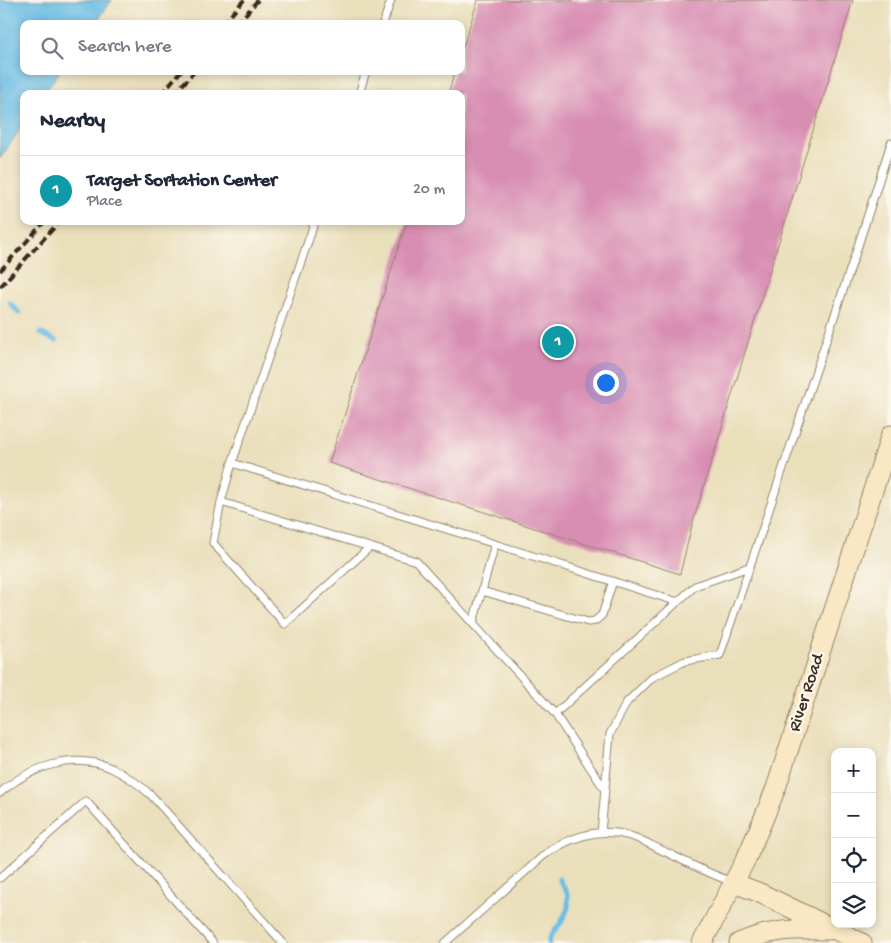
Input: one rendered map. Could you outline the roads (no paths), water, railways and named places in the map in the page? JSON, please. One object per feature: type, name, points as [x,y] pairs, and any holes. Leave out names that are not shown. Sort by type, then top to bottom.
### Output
[{"type":"main road","name":"River Road","points":[[702,943],[734,883],[760,828],[776,788],[891,435]]},
{"type":"main road","points":[[734,883],[760,893],[860,943]]},
{"type":"main road","points":[[739,943],[782,930],[833,930]]},
{"type":"lane","points":[[384,20],[391,0]]},
{"type":"lane","points":[[360,90],[365,75]]},
{"type":"lane","points":[[601,833],[610,734],[627,702],[653,677],[685,661],[720,656],[891,143]]},
{"type":"lane","points":[[314,225],[232,463],[212,543],[285,624],[370,547]]},
{"type":"lane","points":[[232,463],[678,602]]},
{"type":"lane","points":[[221,502],[416,561],[555,714],[605,790]]},
{"type":"lane","points":[[472,623],[495,544]]},
{"type":"lane","points":[[555,714],[695,586],[749,567]]},
{"type":"lane","points":[[482,590],[588,622],[595,621],[602,615],[613,581]]},
{"type":"lane","points":[[0,793],[22,776],[40,768],[60,764],[77,762],[92,764],[109,768],[124,775],[139,784],[152,796],[283,943]]},
{"type":"lane","points":[[0,878],[86,801],[213,943]]},
{"type":"lane","points":[[445,943],[543,856],[556,846],[586,834],[616,833],[629,836],[734,883]]},
{"type":"water","points":[[0,0],[112,0],[98,20],[20,20],[20,75],[57,75],[46,90],[20,90],[20,129],[0,159]]},
{"type":"waterway","points":[[10,303],[19,313]]},
{"type":"waterway","points":[[40,333],[56,341]]},
{"type":"waterway","points":[[549,943],[551,935],[561,923],[568,908],[568,894],[559,879]]},
{"type":"railway","points":[[226,20],[244,0]]},
{"type":"railway","points":[[240,20],[258,0]]},
{"type":"railway","points":[[164,90],[178,75]]},
{"type":"railway","points":[[178,90],[191,75]]},
{"type":"railway","points":[[0,271],[41,225]]},
{"type":"railway","points":[[0,287],[56,225]]},
{"type":"place","name":"Target Sortation Center","points":[[558,342]]}]
